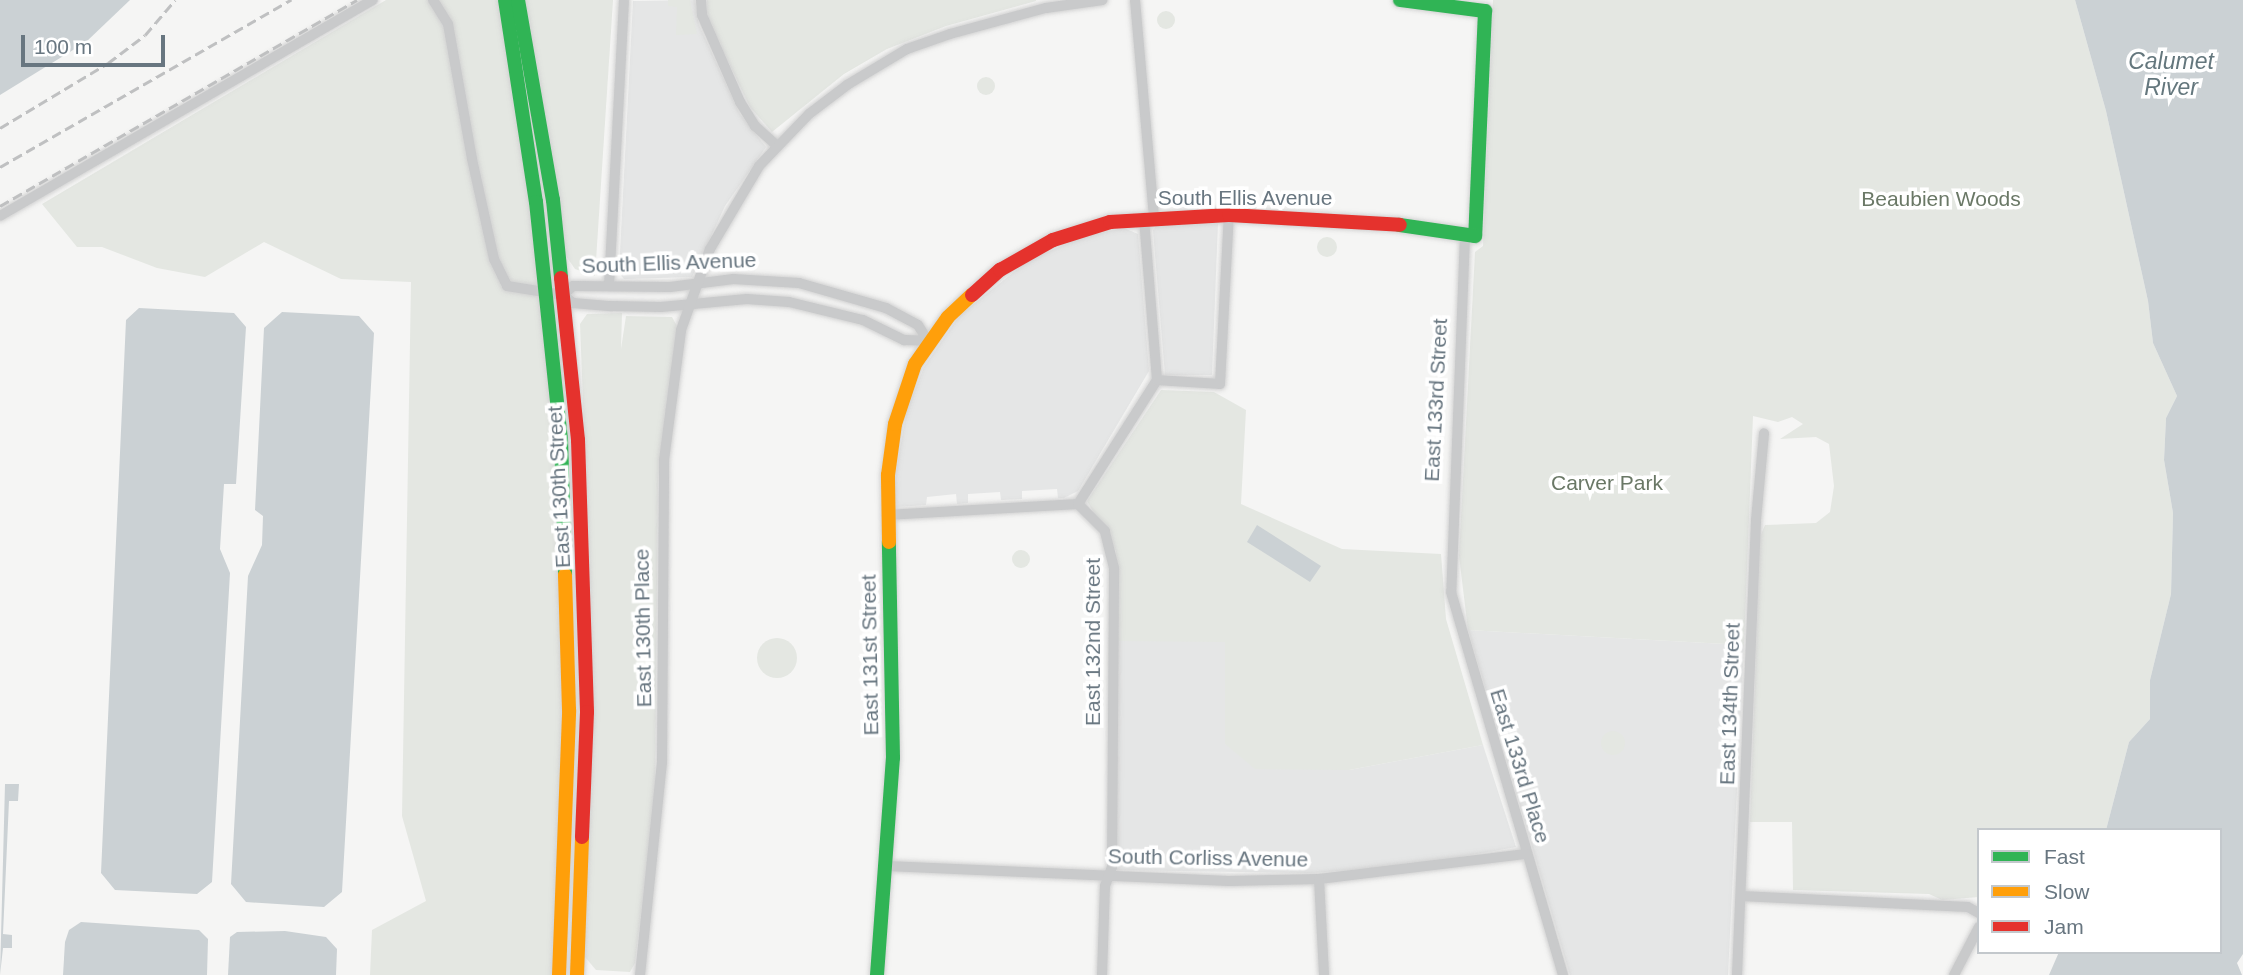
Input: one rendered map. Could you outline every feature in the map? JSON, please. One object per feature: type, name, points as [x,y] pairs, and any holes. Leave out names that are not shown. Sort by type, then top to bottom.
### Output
[{"type":"main road","name":"East 130th Street","points":[[505,0],[547,291],[568,568],[569,710],[559,975]]},
{"type":"main road","name":"East 130th Street","points":[[518,0],[553,200],[574,386],[585,570],[587,712],[577,975]]},
{"type":"main road","name":"East 133rd Street","points":[[1400,0],[1485,11],[1470,235]]},
{"type":"main road","name":"South Ellis Avenue","points":[[928,341],[976,290],[1024,254],[1081,229],[1149,218],[1229,215],[1386,223],[1470,235]]},
{"type":"main road","name":"East 131st Street","points":[[877,975],[887,866],[894,702],[887,516],[895,424],[915,364],[928,341]]},
{"type":"street","points":[[0,216],[373,0]]},
{"type":"street","points":[[433,0],[448,24],[472,159],[499,276],[518,290],[547,291],[563,295]]},
{"type":"street","points":[[609,286],[624,0]]},
{"type":"street","points":[[701,0],[702,15],[740,102],[755,126],[777,146]]},
{"type":"street","name":"East 130th Place","points":[[640,975],[662,762],[662,488],[671,394],[688,305],[725,217],[777,146],[829,98],[907,49],[1045,4],[1102,0]]},
{"type":"street","points":[[887,516],[1078,504],[1157,380],[1135,0]]},
{"type":"street","points":[[1157,380],[1220,384],[1229,215]]},
{"type":"street","name":"East 133rd Street","points":[[1449,567],[1470,235]]},
{"type":"street","name":"South Ellis Avenue","points":[[775,281],[835,292],[903,316],[918,325],[928,341],[904,340],[863,320],[800,303],[747,299],[688,305],[573,303],[563,295],[573,286],[775,281]]},
{"type":"street","name":"East 134th Street","points":[[1737,975],[1756,520],[1765,433]]},
{"type":"street","name":"East 132nd Street","points":[[1078,504],[1105,531],[1114,568],[1109,876],[1105,886],[1102,975]]},
{"type":"street","name":"East 133rd Place","points":[[1449,567],[1456,622],[1563,975]]},
{"type":"street","name":"South Corliss Avenue","points":[[887,866],[1109,876],[1320,879],[1527,854]]},
{"type":"street","points":[[1320,879],[1324,975]]},
{"type":"street","points":[[1741,896],[1968,907],[1977,912]]},
{"type":"street","points":[[1954,975],[1977,931]]},
{"type":"shaded area","points":[[695,0],[699,25],[740,114],[766,147],[725,206],[692,277],[624,279],[619,273],[633,1]]},
{"type":"shaded area","points":[[1218,223],[1212,375],[1165,375],[1153,230],[1156,226]]},
{"type":"shaded area","points":[[1124,228],[1138,234],[1149,371],[1078,491],[1058,498],[1057,489],[1022,491],[1022,499],[1001,500],[1000,492],[968,494],[968,503],[957,504],[956,494],[927,497],[926,505],[896,507],[894,482],[907,410],[924,367],[960,315],[1029,260],[1085,236]]},
{"type":"shaded area","points":[[1468,630],[1744,645],[1728,975],[1570,975]]},
{"type":"shaded area","points":[[1117,641],[1225,641],[1225,744],[1349,770],[1483,745],[1516,847],[1409,866],[1310,873],[1117,870]]},
{"type":"green space","points":[[386,0],[498,0],[537,245],[560,538],[562,737],[552,975],[370,975],[372,930],[426,901],[402,816],[411,282],[341,279],[264,242],[205,277],[157,268],[102,247],[77,247],[42,204]]},
{"type":"green space","points":[[525,0],[613,0],[595,276],[575,269],[566,256]]},
{"type":"green space","points":[[668,0],[690,0],[697,34],[676,35],[677,7],[668,6]]},
{"type":"green space","points":[[707,0],[1036,1],[946,26],[887,49],[844,74],[772,132],[750,107],[707,18]]},
{"type":"green space","points":[[1493,0],[2075,0],[2106,111],[2148,301],[2153,343],[2177,396],[2166,418],[2164,460],[2173,513],[2171,594],[2150,680],[2150,719],[2129,742],[2107,828],[1977,828],[1977,897],[1942,900],[1929,894],[1793,890],[1792,822],[1750,822],[1760,537],[1765,525],[1816,523],[1830,512],[1834,486],[1829,444],[1816,437],[1780,439],[1803,424],[1792,417],[1778,422],[1753,416],[1744,645],[1468,630],[1459,556],[1475,252],[1483,246]]},
{"type":"green space","points":[[1166,11],[1172,14],[1175,20],[1172,26],[1166,29],[1160,26],[1157,20],[1160,14]]},
{"type":"green space","points":[[986,77],[992,80],[995,86],[992,92],[986,95],[980,92],[977,86],[980,80]]},
{"type":"green space","points":[[1327,237],[1334,240],[1337,247],[1334,254],[1327,257],[1320,254],[1317,247],[1320,240]]},
{"type":"green space","points":[[622,313],[621,349],[626,316],[672,317],[677,326],[658,478],[655,795],[635,963],[630,972],[596,970],[585,957],[584,948],[592,635],[580,324],[587,314]]},
{"type":"green space","points":[[1161,390],[1214,392],[1246,410],[1241,504],[1342,549],[1441,554],[1446,619],[1483,745],[1349,770],[1255,769],[1225,744],[1225,642],[1117,641],[1116,551],[1087,501]]},
{"type":"green space","points":[[1017,550],[1025,550],[1030,559],[1028,566],[1017,568],[1012,563],[1012,555]]},
{"type":"green space","points":[[777,638],[785,639],[791,644],[796,650],[796,666],[791,672],[785,677],[777,678],[769,677],[763,672],[758,666],[757,658],[758,650],[763,644],[769,639]]},
{"type":"green space","points":[[1613,731],[1622,734],[1625,743],[1622,752],[1613,755],[1604,752],[1601,743],[1604,734]]},
{"type":"water","points":[[0,0],[130,0],[86,42],[0,95]]},
{"type":"water","name":"Calumet River","points":[[2075,0],[2243,0],[2243,954],[2237,963],[2242,975],[2049,975],[2058,954],[2222,954],[2222,828],[2107,828],[2129,742],[2150,719],[2150,680],[2171,594],[2173,513],[2164,460],[2166,418],[2177,396],[2153,343],[2148,301],[2106,111]]},
{"type":"water","points":[[139,308],[234,313],[246,327],[236,484],[224,484],[220,549],[230,573],[212,882],[197,894],[115,890],[101,873],[126,320]]},
{"type":"water","points":[[282,312],[359,316],[374,333],[342,892],[324,907],[246,902],[231,884],[248,576],[262,545],[263,516],[255,510],[264,328]]},
{"type":"water","points":[[1257,525],[1321,566],[1310,582],[1247,542]]},
{"type":"water","points":[[5,784],[19,784],[18,801],[9,801],[3,934],[12,935],[12,948],[3,948],[0,975]]},
{"type":"water","points":[[81,922],[199,930],[208,939],[207,975],[63,975],[65,942],[69,930]]},
{"type":"water","points":[[285,931],[326,937],[337,949],[336,975],[228,975],[230,937],[237,932]]},
{"type":"railway","points":[[0,128],[108,63],[145,35],[175,0]]},
{"type":"railway","points":[[0,167],[291,0]]},
{"type":"railway","points":[[0,206],[357,0]]},
{"type":"traffic: fast","points":[[505,0],[536,202],[561,438],[565,575]]},
{"type":"traffic: fast","points":[[518,0],[553,200],[561,278]]},
{"type":"traffic: fast","points":[[1400,0],[1485,11],[1475,236],[1400,225]]},
{"type":"traffic: fast","points":[[877,975],[893,758],[889,542]]},
{"type":"traffic: slow","points":[[889,542],[888,475],[895,424],[915,364],[948,317],[972,295]]},
{"type":"traffic: slow","points":[[559,975],[569,710],[565,575]]},
{"type":"traffic: slow","points":[[577,975],[582,837]]},
{"type":"traffic: jam","points":[[972,295],[1000,270],[1053,240],[1110,222],[1229,215],[1400,225]]},
{"type":"traffic: jam","points":[[561,278],[578,440],[587,712],[582,837]]},
{"type":"park label","name":"Beaubien Woods","points":[[1941,199]]},
{"type":"park label","name":"Carver Park","points":[[1607,483]]}]
